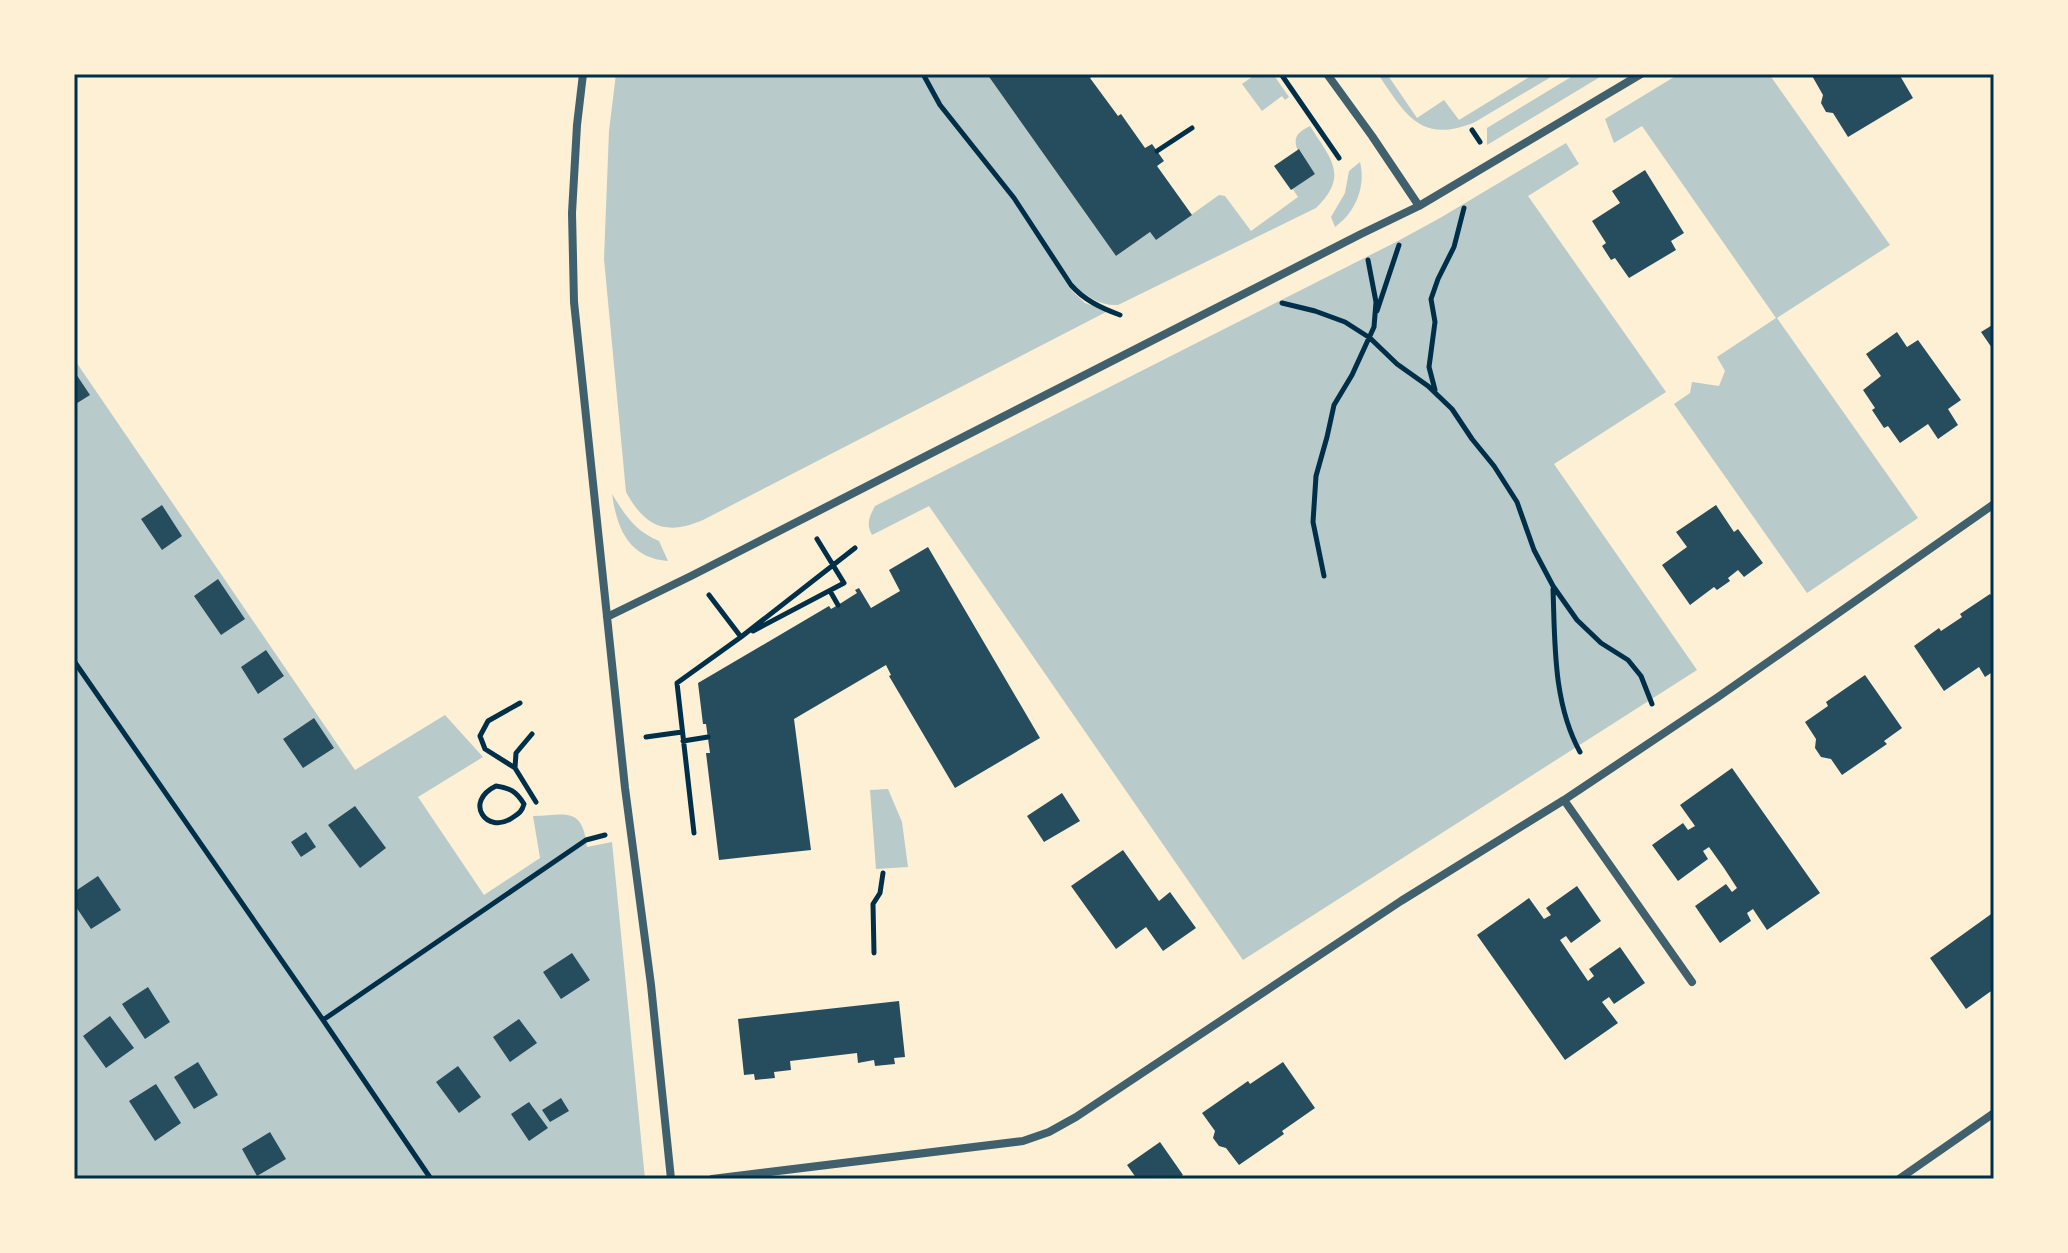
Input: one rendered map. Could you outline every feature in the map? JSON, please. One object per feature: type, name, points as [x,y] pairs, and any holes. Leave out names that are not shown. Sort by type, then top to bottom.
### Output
[{"type":"street","points":[[583,74],[575,152],[574,302],[671,1179]]},
{"type":"street","points":[[1327,74],[1372,136],[1415,208]]},
{"type":"street","points":[[607,617],[1415,208],[1641,74]]},
{"type":"street","points":[[712,1179],[1023,1141],[1049,1132],[1401,901],[1564,800],[1718,697],[1994,504]]},
{"type":"street","points":[[1564,800],[1692,982]]},
{"type":"street","points":[[1899,1179],[1994,1113]]},
{"type":"path","points":[[923,74],[940,105],[1014,198],[1078,294],[1120,315]]},
{"type":"path","points":[[1281,74],[1339,158]]},
{"type":"path","points":[[1157,151],[1192,128]]},
{"type":"path","points":[[1437,395],[1429,367],[1435,322],[1431,299],[1461,225],[1469,176]]},
{"type":"path","points":[[1373,325],[1415,208]]},
{"type":"path","points":[[1324,576],[1313,522],[1316,476],[1334,405],[1374,327],[1374,284],[1361,234]]},
{"type":"path","points":[[1245,294],[1315,311],[1345,322],[1370,338],[1452,409],[1517,502],[1534,550],[1553,586],[1577,620],[1601,643],[1628,660],[1641,676],[1652,704]]},
{"type":"path","points":[[741,637],[844,583],[805,517]]},
{"type":"path","points":[[694,833],[677,683],[855,548]]},
{"type":"path","points":[[1553,586],[1557,675],[1573,739],[1580,752]]},
{"type":"path","points":[[830,591],[838,605]]},
{"type":"path","points":[[700,598],[710,595],[741,637]]},
{"type":"path","points":[[74,661],[431,1179]]},
{"type":"path","points":[[520,703],[488,721],[480,736],[485,749],[515,768],[536,802]]},
{"type":"path","points":[[646,737],[682,732]]},
{"type":"path","points":[[515,768],[516,753],[532,734]]},
{"type":"path","points":[[683,741],[708,737]]},
{"type":"path","points":[[496,786],[508,787],[517,793],[524,804],[522,811],[504,823],[484,817],[479,809],[480,800],[487,790],[496,786]]},
{"type":"path","points":[[323,1020],[586,840],[630,828]]},
{"type":"path","points":[[874,953],[873,904],[880,893],[883,873]]},
{"type":"shaded area","points":[[616,74],[921,74],[930,91],[1013,198],[1073,292],[1085,303],[1108,311],[703,520],[678,527],[658,525],[641,513],[626,492],[604,259],[609,131]]},
{"type":"shaded area","points":[[924,74],[987,74],[1116,256],[1150,232],[1156,240],[1219,195],[1225,196],[1251,231],[1298,197],[1292,188],[1315,174],[1298,151],[1296,142],[1299,133],[1310,126],[1330,157],[1334,176],[1332,186],[1316,208],[1118,305],[1106,304],[1074,286],[975,145],[941,105]]},
{"type":"shaded area","points":[[1256,74],[1273,74],[1289,97],[1285,100],[1282,96],[1262,111],[1242,84]]},
{"type":"shaded area","points":[[1378,74],[1387,74],[1417,118],[1444,100],[1459,120],[1534,74],[1556,74],[1475,122],[1441,130],[1416,122],[1397,102]]},
{"type":"shaded area","points":[[1576,74],[1605,74],[1487,145],[1487,128]]},
{"type":"shaded area","points":[[1679,74],[1769,74],[1890,245],[1777,318],[1918,518],[1807,593],[1674,404],[1690,393],[1692,382],[1719,386],[1725,371],[1717,357],[1776,318],[1642,126],[1614,143],[1605,119]]},
{"type":"shaded area","points":[[1566,143],[1579,164],[1528,196],[1666,392],[1554,464],[1697,670],[1243,960],[929,506],[872,535],[869,524],[871,514],[875,506],[1396,242]]},
{"type":"shaded area","points":[[1360,162],[1362,180],[1358,198],[1349,214],[1335,227],[1331,217],[1345,193],[1349,171]]},
{"type":"shaded area","points":[[74,359],[355,770],[445,715],[483,757],[418,797],[484,895],[540,858],[533,816],[564,815],[577,819],[585,834],[587,847],[612,842],[645,1179],[74,1179]]},
{"type":"shaded area","points":[[612,494],[637,527],[659,541],[668,561],[644,554],[627,540],[617,519]]},
{"type":"shaded area","points":[[888,789],[902,822],[908,867],[876,869],[870,790]]},
{"type":"building","points":[[987,74],[1095,74],[1090,78],[1118,116],[1121,114],[1145,148],[1152,144],[1164,161],[1157,166],[1192,215],[1156,240],[1150,232],[1116,256]]},
{"type":"building","points":[[1811,74],[1899,74],[1913,98],[1848,137],[1833,113],[1826,112],[1821,103],[1823,95]]},
{"type":"building","points":[[1299,149],[1315,174],[1291,190],[1274,166]]},
{"type":"building","points":[[1645,170],[1684,233],[1671,241],[1676,250],[1629,278],[1615,258],[1611,260],[1602,246],[1606,243],[1592,221],[1620,203],[1612,191]]},
{"type":"building","points":[[1994,324],[1994,351],[1981,332]]},
{"type":"building","points":[[1897,332],[1907,347],[1918,340],[1961,400],[1948,409],[1958,425],[1938,439],[1928,424],[1900,443],[1888,426],[1884,428],[1863,390],[1881,376],[1866,354]]},
{"type":"building","points":[[74,371],[90,395],[74,405]]},
{"type":"building","points":[[162,505],[182,536],[162,550],[141,519]]},
{"type":"building","points":[[1716,505],[1734,532],[1738,529],[1763,563],[1744,577],[1738,570],[1728,578],[1730,581],[1717,590],[1714,587],[1690,605],[1662,565],[1687,547],[1676,532]]},
{"type":"building","points":[[928,547],[1040,738],[955,788],[889,676],[886,665],[794,719],[811,850],[719,860],[706,753],[710,753],[698,683],[829,606],[831,609],[838,605],[857,593],[855,590],[859,588],[871,608],[900,591],[889,570]]},
{"type":"building","points":[[218,579],[245,619],[221,635],[194,596]]},
{"type":"building","points":[[1990,594],[1994,599],[1994,671],[1985,677],[1979,667],[1944,691],[1914,646],[1939,628],[1941,631],[1962,617],[1960,614]]},
{"type":"building","points":[[266,650],[284,676],[258,694],[241,667]]},
{"type":"building","points":[[1865,675],[1902,728],[1884,741],[1887,744],[1842,775],[1831,759],[1821,757],[1815,748],[1816,739],[1805,722],[1828,706],[1826,702]]},
{"type":"building","points":[[314,718],[334,748],[303,768],[283,739]]},
{"type":"building","points":[[1732,768],[1820,893],[1767,930],[1753,909],[1747,913],[1751,921],[1720,943],[1695,906],[1726,884],[1732,892],[1737,888],[1724,868],[1709,847],[1703,851],[1708,859],[1678,881],[1652,845],[1683,823],[1688,830],[1695,826],[1680,805]]},
{"type":"building","points":[[1062,793],[1080,821],[1044,842],[1027,816]]},
{"type":"building","points":[[355,806],[386,848],[360,868],[328,825]]},
{"type":"building","points":[[306,832],[316,847],[301,857],[291,842]]},
{"type":"building","points":[[1123,850],[1159,901],[1170,892],[1196,928],[1163,951],[1146,927],[1116,949],[1071,886]]},
{"type":"building","points":[[98,876],[121,910],[91,929],[74,904],[74,892]]},
{"type":"building","points":[[1577,886],[1601,921],[1571,943],[1566,936],[1560,940],[1588,981],[1594,976],[1589,969],[1620,947],[1645,983],[1614,1004],[1609,997],[1602,1002],[1618,1023],[1565,1060],[1477,935],[1529,898],[1544,919],[1551,915],[1546,908]]},
{"type":"building","points":[[1994,912],[1994,989],[1966,1009],[1930,958]]},
{"type":"building","points":[[572,953],[590,980],[561,999],[543,972]]},
{"type":"building","points":[[148,987],[170,1022],[145,1039],[122,1004]]},
{"type":"building","points":[[899,1001],[905,1057],[894,1058],[895,1064],[875,1066],[874,1060],[858,1063],[857,1053],[790,1061],[791,1070],[774,1072],[775,1078],[755,1080],[754,1074],[744,1075],[738,1019]]},
{"type":"building","points":[[110,1016],[134,1048],[106,1068],[83,1036]]},
{"type":"building","points":[[519,1019],[537,1043],[510,1062],[493,1037]]},
{"type":"building","points":[[198,1062],[218,1095],[194,1109],[174,1077]]},
{"type":"building","points":[[1283,1062],[1315,1108],[1239,1165],[1226,1148],[1219,1146],[1213,1138],[1215,1131],[1202,1113],[1248,1081],[1250,1084]]},
{"type":"building","points":[[458,1066],[481,1097],[459,1113],[436,1082]]},
{"type":"building","points":[[156,1084],[181,1123],[155,1141],[129,1101]]},
{"type":"building","points":[[561,1098],[569,1111],[550,1122],[542,1110]]},
{"type":"building","points":[[529,1102],[548,1128],[529,1141],[511,1114]]},
{"type":"building","points":[[270,1132],[286,1159],[257,1176],[242,1149]]},
{"type":"building","points":[[1160,1142],[1183,1175],[1177,1179],[1137,1179],[1127,1165]]}]
